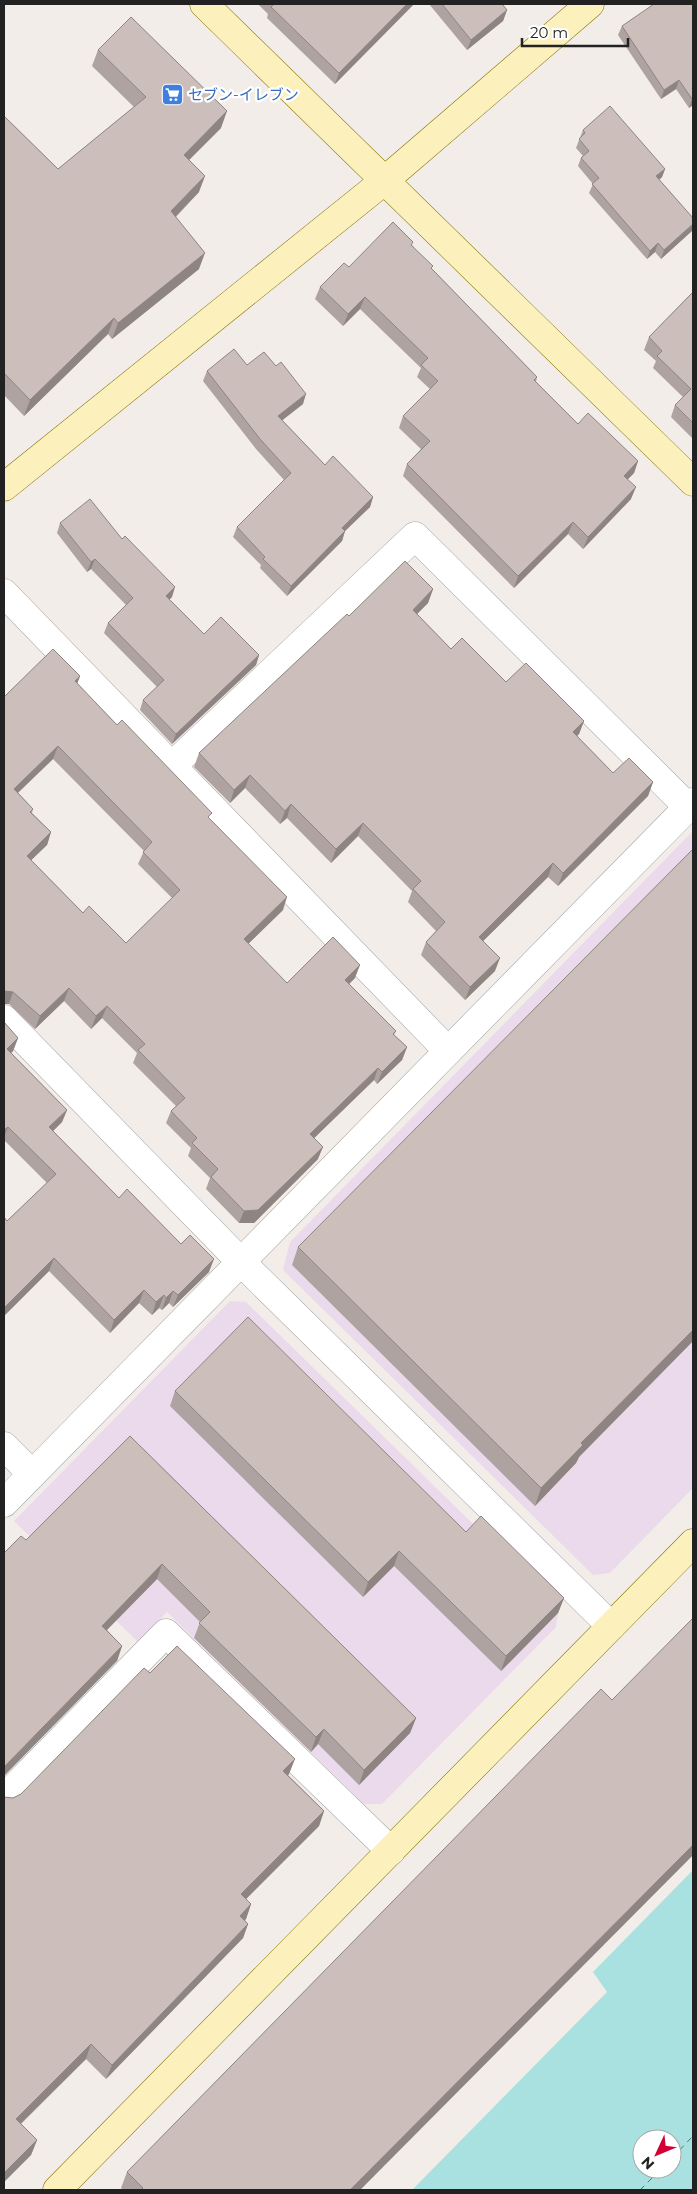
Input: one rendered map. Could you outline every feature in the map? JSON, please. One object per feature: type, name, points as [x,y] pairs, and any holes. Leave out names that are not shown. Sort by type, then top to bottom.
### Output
[{"type":"street","points":[[204,4],[693,482]]},
{"type":"street","points":[[4,487],[384,181],[590,4]]},
{"type":"street","points":[[4,1503],[691,804],[415,536],[172,766]]},
{"type":"street","points":[[4,593],[448,1051]]},
{"type":"street","points":[[4,1018],[240,1262],[611,1626]]},
{"type":"street","points":[[4,1446],[32,1474]]},
{"type":"street","points":[[56,2190],[693,1543]]},
{"type":"street","points":[[4,1798],[166,1633],[391,1851]]},
{"type":"shaded area","points":[[693,831],[693,1488],[610,1573],[593,1575],[283,1270],[290,1242]]},
{"type":"shaded area","points":[[230,1301],[246,1302],[559,1608],[556,1627],[382,1804],[364,1804],[167,1612],[138,1642],[14,1521]]},
{"type":"water","points":[[693,1870],[693,2190],[412,2190],[607,1992],[593,1972]]},
{"type":"building","points":[[273,4],[407,4],[339,73],[271,7]]},
{"type":"building","points":[[442,4],[502,4],[507,10],[471,40]]},
{"type":"building","points":[[654,4],[693,4],[692,99],[679,80],[664,90],[622,26]]},
{"type":"building","points":[[131,17],[227,111],[184,155],[205,176],[171,211],[205,253],[118,323],[114,318],[30,400],[4,373],[4,116],[58,169],[146,97],[98,50]]},
{"type":"building","points":[[610,106],[665,169],[656,176],[693,218],[693,224],[664,250],[658,243],[650,251],[592,184],[599,178],[581,158],[589,151],[579,139],[585,133],[583,130]]},
{"type":"building","points":[[393,222],[413,242],[411,245],[433,266],[431,268],[537,377],[534,380],[578,424],[588,413],[638,461],[624,476],[636,487],[588,537],[573,522],[518,576],[407,464],[430,441],[403,416],[438,381],[421,365],[428,358],[365,297],[348,314],[320,287],[344,263],[349,267]]},
{"type":"building","points":[[693,292],[693,423],[675,405],[691,389],[657,356],[662,351],[649,337]]},
{"type":"building","points":[[234,349],[247,365],[264,352],[276,366],[281,362],[306,394],[278,416],[325,465],[333,456],[373,497],[342,528],[345,531],[291,586],[263,559],[265,557],[237,527],[291,473],[260,439],[207,371]]},
{"type":"building","points":[[90,499],[122,539],[125,536],[175,587],[166,596],[204,634],[221,617],[259,655],[176,734],[143,700],[164,680],[108,623],[133,598],[95,559],[91,562],[60,523]]},
{"type":"building","points":[[405,561],[433,589],[413,610],[451,649],[462,638],[506,682],[526,663],[584,721],[573,732],[613,773],[629,758],[653,782],[563,873],[553,863],[479,937],[500,958],[470,987],[426,942],[445,922],[413,889],[421,881],[363,823],[336,849],[291,804],[285,811],[250,775],[234,790],[199,753],[347,614],[349,616]]},
{"type":"building","points":[[53,649],[80,676],[75,681],[117,725],[122,720],[212,813],[208,817],[287,897],[244,939],[287,983],[333,937],[360,965],[345,980],[396,1031],[393,1034],[407,1047],[382,1072],[378,1068],[310,1134],[323,1147],[258,1210],[244,1211],[211,1177],[218,1169],[192,1143],[197,1138],[171,1111],[185,1098],[138,1050],[145,1044],[107,1006],[96,1016],[69,988],[40,1016],[13,992],[4,992],[4,697]],"holes":[[[58,746],[152,842],[143,852],[180,890],[126,943],[89,906],[83,913],[27,856],[51,832],[30,812],[33,809],[14,789]]]},
{"type":"building","points":[[693,849],[693,1330],[581,1443],[583,1445],[541,1488],[298,1247]]},
{"type":"building","points":[[4,1022],[18,1038],[7,1049],[67,1110],[49,1127],[119,1198],[127,1189],[181,1244],[190,1235],[214,1259],[178,1295],[173,1291],[166,1298],[164,1295],[156,1302],[144,1290],[114,1320],[54,1258],[4,1308],[4,1217],[7,1221],[56,1174],[8,1127],[4,1130]]},
{"type":"building","points":[[248,1317],[466,1532],[481,1516],[564,1598],[506,1656],[399,1551],[368,1582],[175,1391]]},
{"type":"building","points":[[130,1436],[416,1718],[364,1770],[324,1729],[316,1737],[199,1623],[210,1612],[162,1564],[102,1626],[122,1646],[4,1767],[4,1553],[21,1536],[26,1540]]},
{"type":"building","points":[[693,1618],[693,1845],[350,2190],[141,2190],[143,2188],[127,2172],[601,1689],[612,1700]]},
{"type":"building","points":[[177,1646],[295,1759],[283,1771],[324,1811],[241,1894],[251,1904],[240,1916],[248,1924],[112,2065],[91,2044],[16,2119],[37,2140],[4,2173],[4,1797],[13,1798],[21,1794],[144,1668],[150,1673]]},
{"type":"ferry route","points":[[682,2148],[693,2136]]},
{"type":"ferry route","points":[[640,2190],[651,2179]]},
{"type":"place","name":"セブン-イレブン","points":[[172,95]]}]
